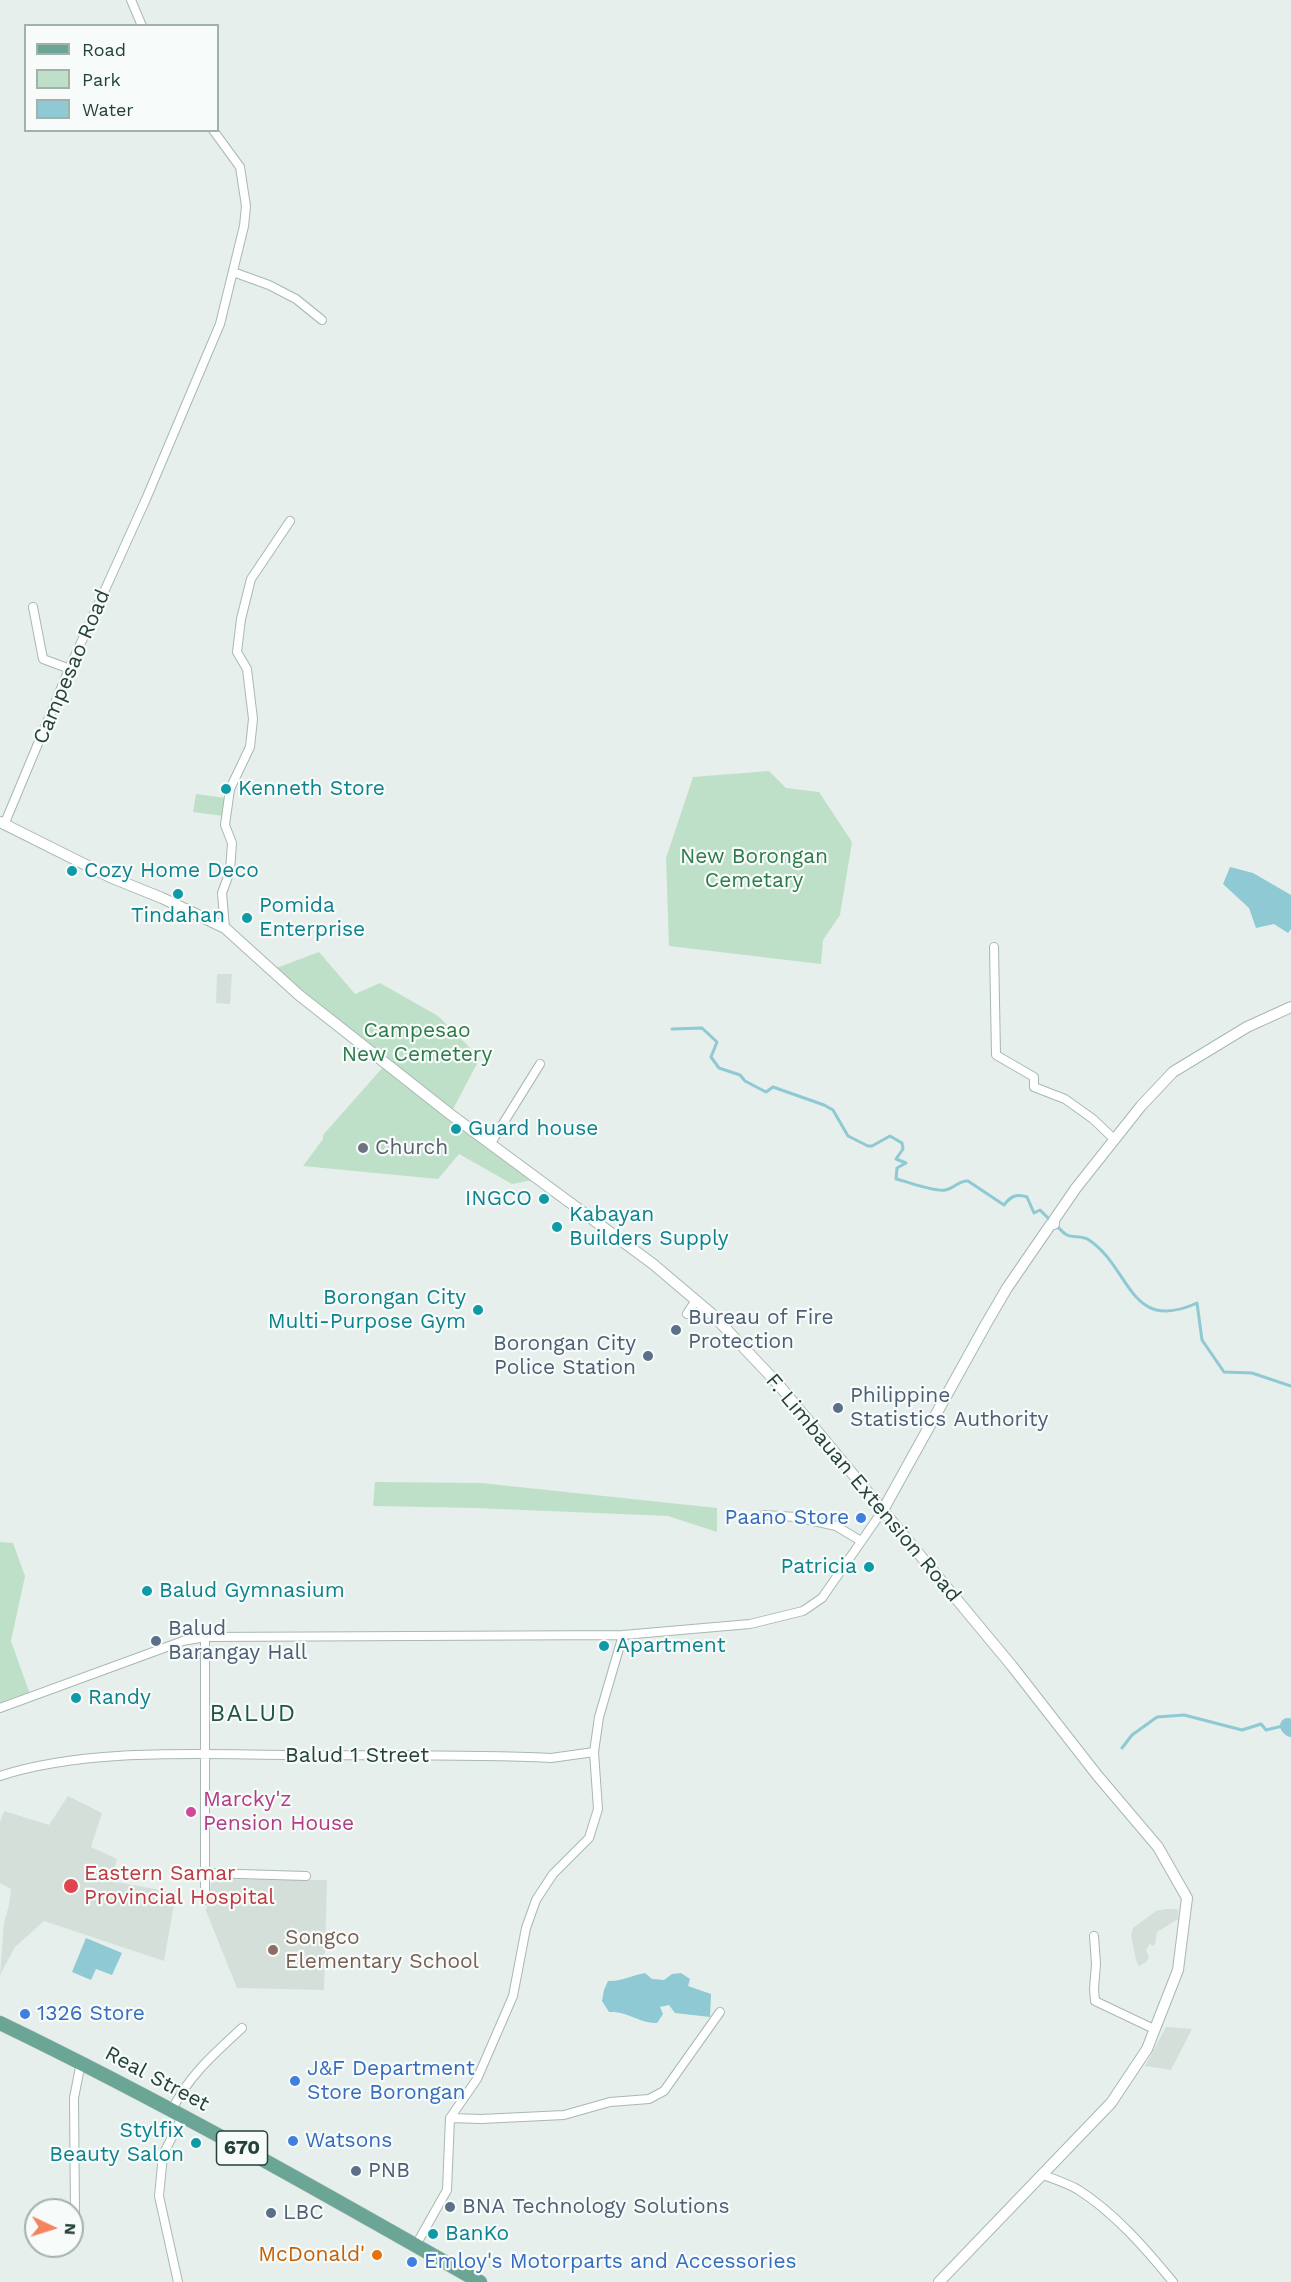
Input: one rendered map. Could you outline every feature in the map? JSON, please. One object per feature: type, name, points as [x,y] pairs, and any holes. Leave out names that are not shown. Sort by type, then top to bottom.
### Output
[{"type":"main road","name":"Real Street","points":[[0,2024],[81,2062],[177,2113],[480,2282]]},
{"type":"street","points":[[131,0],[141,24]]},
{"type":"street","name":"Campesao Road","points":[[0,836],[2,824],[146,499],[220,324],[244,226],[246,206],[240,167],[214,132]]},
{"type":"street","points":[[233,272],[269,285],[296,299],[322,320]]},
{"type":"street","points":[[225,928],[222,892],[230,871],[231,843],[225,825],[230,789],[250,747],[253,719],[247,669],[237,652],[241,618],[251,579],[290,521]]},
{"type":"street","points":[[33,607],[43,659],[70,669]]},
{"type":"street","name":"F. Limbauan Extension Road","points":[[2,824],[110,877],[162,898],[225,928],[299,995],[653,1264],[696,1300],[736,1337],[778,1384],[1158,1847],[1187,1898],[1178,1970],[1147,2049],[1111,2103],[939,2282]]},
{"type":"street","points":[[994,947],[996,1055],[1034,1077],[1034,1087],[1065,1099],[1093,1119],[1114,1140]]},
{"type":"street","points":[[0,1708],[183,1641],[206,1637],[623,1635],[750,1624],[803,1611],[822,1598],[883,1510],[1007,1288],[1053,1222],[1141,1106],[1173,1072],[1248,1027],[1291,1007]]},
{"type":"street","points":[[491,1143],[540,1064]]},
{"type":"street","points":[[687,1314],[696,1300]]},
{"type":"street","points":[[764,1515],[796,1517],[836,1526],[861,1541]]},
{"type":"street","points":[[416,2245],[447,2190],[450,2118],[477,2079],[513,1996],[526,1928],[536,1900],[553,1874],[589,1838],[598,1809],[594,1752],[599,1717],[623,1635]]},
{"type":"street","points":[[205,1900],[206,1637]]},
{"type":"street","name":"Balud 1 Street","points":[[0,1776],[88,1758],[205,1755],[551,1758],[594,1752]]},
{"type":"street","points":[[206,1873],[306,1876]]},
{"type":"street","points":[[1094,1936],[1095,2001],[1154,2029]]},
{"type":"street","points":[[450,2118],[481,2119],[564,2115],[610,2102],[649,2099],[664,2091],[720,2012]]},
{"type":"street","points":[[178,2282],[159,2196],[163,2155],[189,2081],[203,2063],[242,2028]]},
{"type":"street","points":[[75,2198],[74,2098],[81,2062]]},
{"type":"street","points":[[1043,2175],[1076,2189],[1110,2215],[1132,2235],[1173,2282]]},
{"type":"shaded area","points":[[217,974],[232,974],[230,1004],[216,1003]]},
{"type":"shaded area","name":"Eastern Samar Provincial Hospital","points":[[68,1796],[102,1813],[91,1847],[117,1859],[111,1881],[176,1893],[164,1961],[44,1921],[15,1947],[0,1975],[4,1923],[11,1889],[0,1883],[0,1822],[4,1811],[49,1825]]},
{"type":"shaded area","name":"Songco Elementary School","points":[[212,1879],[327,1880],[324,1990],[237,1988],[206,1911]]},
{"type":"shaded area","points":[[1178,1909],[1178,1919],[1157,1932],[1155,1944],[1153,1946],[1150,1944],[1146,1950],[1149,1957],[1139,1966],[1131,1935],[1133,1928],[1156,1911]]},
{"type":"shaded area","points":[[1166,2027],[1192,2029],[1171,2070],[1145,2066]]},
{"type":"green space","name":"New Borongan Cemetary","points":[[769,771],[786,788],[819,792],[852,842],[840,915],[823,940],[821,964],[669,946],[666,858],[693,777]]},
{"type":"green space","points":[[196,794],[226,798],[223,816],[193,812]]},
{"type":"green space","name":"Campesao New Cemetery","points":[[319,952],[355,994],[380,983],[438,1016],[480,1058],[451,1113],[271,970]]},
{"type":"green space","points":[[384,1066],[532,1180],[512,1184],[459,1154],[438,1179],[303,1166],[323,1139],[323,1135]]},
{"type":"green space","points":[[375,1482],[481,1483],[717,1508],[717,1532],[668,1516],[373,1506]]},
{"type":"green space","points":[[0,1542],[13,1543],[25,1576],[11,1641],[31,1697],[0,1708]]},
{"type":"water","points":[[1230,867],[1253,873],[1291,895],[1291,929],[1288,933],[1274,924],[1256,928],[1249,908],[1223,884]]},
{"type":"water","points":[[86,1938],[122,1953],[112,1975],[96,1969],[91,1980],[72,1972]]},
{"type":"water","points":[[645,1973],[652,1979],[664,1980],[672,1974],[681,1973],[690,1979],[688,1986],[711,1994],[710,2017],[675,2013],[669,2005],[660,2007],[663,2014],[657,2023],[622,2013],[609,2012],[602,2001],[608,1981]]},
{"type":"waterway","points":[[672,1029],[702,1028],[717,1042],[711,1057],[719,1068],[740,1075],[745,1081],[766,1092],[773,1087],[824,1105],[833,1110],[848,1136],[868,1146],[890,1136],[902,1143],[903,1149],[896,1159],[906,1163],[897,1168],[896,1179],[940,1190],[968,1181],[1004,1205],[1014,1196],[1020,1195],[1027,1197],[1034,1213],[1040,1210],[1051,1221]]},
{"type":"waterway","points":[[1056,1225],[1067,1235],[1087,1238],[1103,1252],[1133,1294],[1144,1304],[1157,1310],[1175,1310],[1197,1303],[1202,1340],[1224,1372],[1252,1373],[1291,1386]]},
{"type":"waterway","points":[[1122,1748],[1132,1735],[1157,1717],[1184,1715],[1242,1730],[1261,1724],[1266,1730],[1291,1724]]},
{"type":"waterway","points":[[1288,1726],[1291,1729]]},
{"type":"place","name":"Kenneth Store","points":[[226,789]]},
{"type":"place","name":"Cozy Home Deco","points":[[72,871]]},
{"type":"place","name":"Tindahan","points":[[178,894]]},
{"type":"place","name":"Pomida Enterprise","points":[[247,918]]},
{"type":"place","name":"Guard house","points":[[456,1129]]},
{"type":"place","name":"Church","points":[[363,1148]]},
{"type":"place","name":"INGCO","points":[[544,1199]]},
{"type":"place","name":"Kabayan Builders Supply","points":[[557,1227]]},
{"type":"place","name":"Borongan City Multi-Purpose Gym","points":[[478,1310]]},
{"type":"place","name":"Bureau of Fire Protection","points":[[676,1330]]},
{"type":"place","name":"Borongan City Police Station","points":[[648,1356]]},
{"type":"place","name":"Philippine Statistics Authority","points":[[838,1408]]},
{"type":"place","name":"Paano Store","points":[[861,1518]]},
{"type":"place","name":"Patricia","points":[[869,1567]]},
{"type":"place","name":"Balud Gymnasium","points":[[147,1591]]},
{"type":"place","name":"Balud Barangay Hall","points":[[156,1641]]},
{"type":"place","name":"Apartment","points":[[604,1646]]},
{"type":"place","name":"Randy","points":[[76,1698]]},
{"type":"place","name":"Marcky'z Pension House","points":[[191,1812]]},
{"type":"place","name":"Eastern Samar Provincial Hospital","points":[[71,1886]]},
{"type":"place","name":"Songco Elementary School","points":[[273,1950]]},
{"type":"place","name":"1326 Store","points":[[25,2014]]},
{"type":"place","name":"J&F Department Store Borongan","points":[[295,2081]]},
{"type":"place","name":"Watsons","points":[[293,2141]]},
{"type":"place","name":"Stylfix Beauty Salon","points":[[196,2143]]},
{"type":"place","name":"PNB","points":[[356,2171]]},
{"type":"place","name":"BNA Technology Solutions","points":[[450,2207]]},
{"type":"place","name":"LBC","points":[[271,2213]]},
{"type":"place","name":"BanKo","points":[[433,2234]]},
{"type":"place","name":"McDonald'","points":[[377,2255]]},
{"type":"place","name":"Emloy's Motorparts and Accessories","points":[[412,2262]]},
{"type":"district","name":"BALUD","points":[[253,1714]]}]
